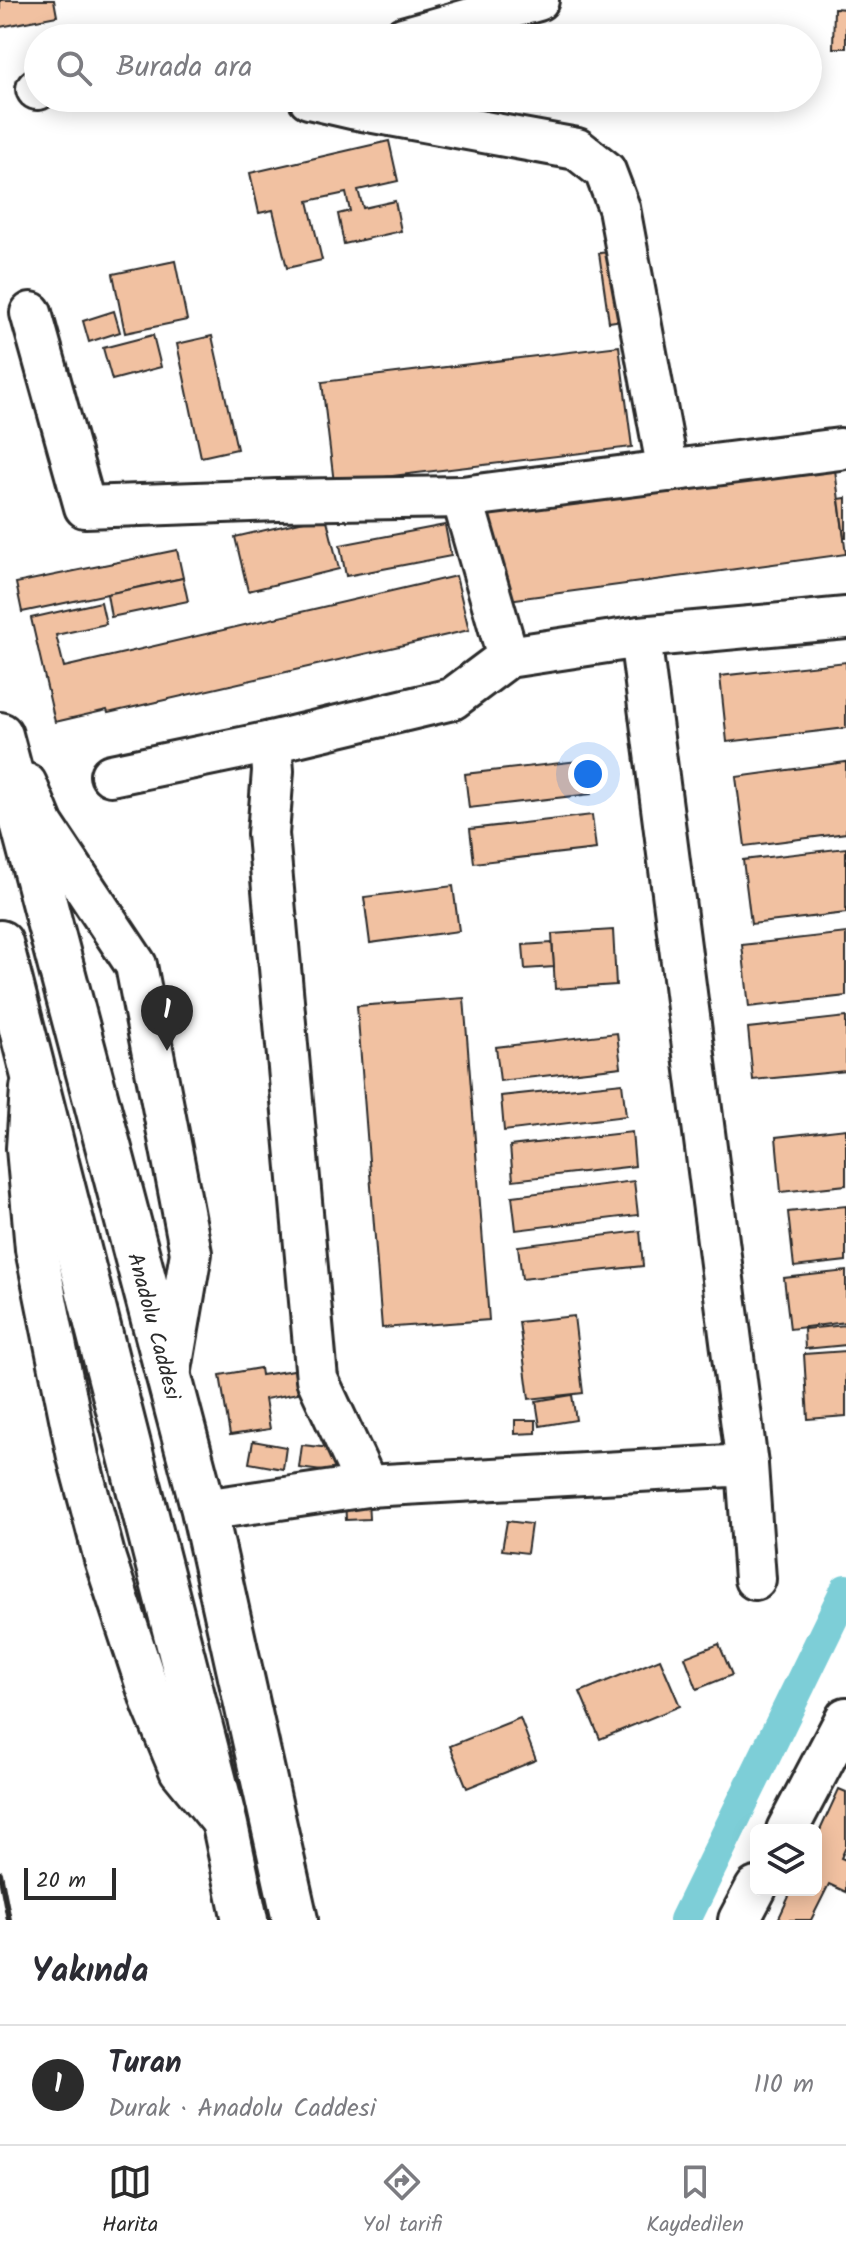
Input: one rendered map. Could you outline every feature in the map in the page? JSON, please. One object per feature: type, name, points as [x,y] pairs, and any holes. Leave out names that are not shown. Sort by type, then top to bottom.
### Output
[{"type":"highway","name":"Anadolu Caddesi","points":[[0,735],[204,1510],[295,1920]]},
{"type":"highway","points":[[0,943],[225,1825],[245,1920]]},
{"type":"lane","points":[[453,24],[538,0]]},
{"type":"lane","points":[[383,112],[577,149],[605,171],[619,208],[668,471]]},
{"type":"lane","points":[[31,313],[85,507],[462,497],[840,449]]},
{"type":"lane","points":[[462,497],[508,657]]},
{"type":"lane","points":[[111,775],[271,742],[452,699],[508,657],[640,637],[846,618]]},
{"type":"lane","points":[[640,637],[747,1465],[755,1579]]},
{"type":"lane","points":[[0,723],[43,825],[136,965],[191,1253],[169,1381]]},
{"type":"lane","points":[[271,742],[273,771],[268,834],[317,1379],[367,1486]]},
{"type":"lane","points":[[204,1510],[367,1486],[747,1465]]},
{"type":"lane","points":[[790,1824],[846,1718]]},
{"type":"lane","points":[[739,1920],[752,1896]]},
{"type":"building","points":[[0,0],[54,0],[57,16],[0,27]]},
{"type":"building","points":[[834,8],[846,9],[846,48],[833,48]]},
{"type":"building","points":[[389,141],[398,181],[358,190],[363,208],[395,201],[401,231],[344,244],[338,214],[350,211],[346,193],[308,201],[322,260],[287,268],[273,210],[259,213],[250,173]]},
{"type":"building","points":[[613,252],[622,320],[609,322],[599,253]]},
{"type":"building","points":[[175,261],[187,320],[125,333],[113,274]]},
{"type":"building","points":[[114,311],[120,332],[89,342],[83,321]]},
{"type":"building","points":[[153,335],[161,367],[112,380],[103,348]]},
{"type":"building","points":[[212,336],[237,449],[201,457],[177,344]]},
{"type":"building","points":[[619,346],[632,447],[334,483],[322,382]]},
{"type":"building","points":[[834,462],[846,554],[493,602],[481,511]]},
{"type":"building","points":[[846,498],[846,537],[844,537],[839,499]]},
{"type":"building","points":[[326,516],[339,569],[248,591],[235,537]]},
{"type":"building","points":[[445,525],[451,556],[346,576],[340,545]]},
{"type":"building","points":[[177,550],[183,578],[22,612],[16,583]]},
{"type":"building","points":[[456,576],[469,630],[108,713],[107,710],[55,722],[31,618],[101,602],[106,624],[56,635],[64,667]]},
{"type":"building","points":[[183,578],[188,601],[111,617],[107,594]]},
{"type":"building","points":[[846,662],[846,728],[727,742],[720,676]]},
{"type":"building","points":[[587,760],[591,794],[469,808],[465,774]]},
{"type":"building","points":[[846,762],[846,833],[745,846],[736,777]]},
{"type":"building","points":[[592,815],[596,849],[474,863],[470,829]]},
{"type":"building","points":[[846,848],[846,913],[751,924],[743,860]]},
{"type":"building","points":[[453,886],[459,931],[370,943],[364,897]]},
{"type":"building","points":[[613,930],[616,985],[555,989],[552,934]]},
{"type":"building","points":[[846,933],[846,996],[749,1007],[742,945]]},
{"type":"building","points":[[552,943],[554,967],[525,969],[523,945]]},
{"type":"building","points":[[464,998],[489,1320],[382,1328],[357,1006]]},
{"type":"building","points":[[846,1017],[846,1071],[753,1080],[748,1028]]},
{"type":"building","points":[[617,1033],[621,1067],[500,1081],[496,1047]]},
{"type":"building","points":[[622,1083],[626,1116],[504,1131],[501,1096]]},
{"type":"building","points":[[846,1129],[846,1185],[781,1192],[776,1137]]},
{"type":"building","points":[[632,1132],[635,1166],[513,1180],[510,1146]]},
{"type":"building","points":[[634,1181],[638,1215],[516,1230],[512,1196]]},
{"type":"building","points":[[846,1206],[846,1261],[794,1267],[788,1212]]},
{"type":"building","points":[[640,1231],[643,1266],[522,1279],[518,1246]]},
{"type":"building","points":[[846,1271],[846,1322],[790,1329],[784,1278]]},
{"type":"building","points":[[574,1316],[583,1393],[529,1399],[519,1322]]},
{"type":"building","points":[[846,1325],[846,1345],[805,1349],[804,1329]]},
{"type":"building","points":[[846,1351],[846,1416],[808,1419],[804,1354]]},
{"type":"building","points":[[260,1368],[261,1375],[294,1370],[298,1393],[265,1399],[270,1429],[230,1435],[220,1375]]},
{"type":"building","points":[[572,1395],[576,1420],[540,1426],[536,1401]]},
{"type":"building","points":[[515,1420],[536,1420],[536,1433],[515,1434]]},
{"type":"building","points":[[253,1441],[286,1447],[283,1469],[249,1463]]},
{"type":"building","points":[[302,1445],[340,1449],[337,1473],[299,1468]]},
{"type":"building","points":[[368,1497],[369,1519],[346,1520],[345,1498]]},
{"type":"building","points":[[507,1521],[531,1524],[527,1553],[502,1550]]},
{"type":"building","points":[[719,1644],[732,1675],[697,1689],[685,1657]]},
{"type":"building","points":[[660,1659],[680,1706],[600,1739],[580,1692]]},
{"type":"building","points":[[520,1718],[536,1760],[467,1788],[450,1746]]},
{"type":"building","points":[[839,1789],[846,1792],[846,1847],[841,1858],[846,1860],[846,1892],[829,1884],[811,1920],[778,1920],[789,1896],[822,1896],[822,1826]]},
{"type":"waterway","points":[[685,1920],[846,1590]]},
{"type":"railway","points":[[0,1873],[9,1920]]},
{"type":"place","name":"Turan","points":[[167,1051]]}]
